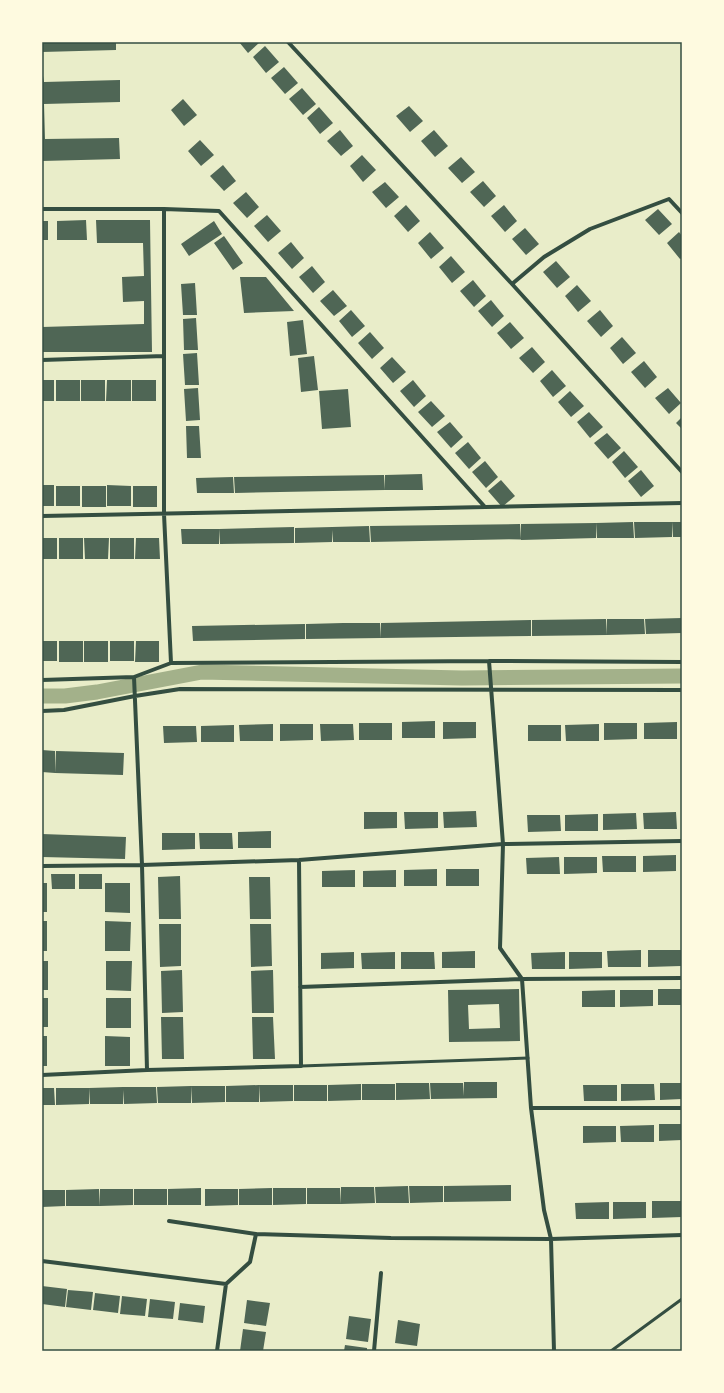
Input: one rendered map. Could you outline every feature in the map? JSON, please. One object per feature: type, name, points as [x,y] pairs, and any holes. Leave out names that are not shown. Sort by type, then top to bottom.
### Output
[{"type":"street","points":[[288,42],[512,284],[682,472]]},
{"type":"street","points":[[512,284],[544,257],[590,229],[669,199],[682,213]]},
{"type":"street","points":[[42,209],[164,209],[219,211],[485,507]]},
{"type":"street","points":[[164,209],[164,514],[171,663]]},
{"type":"street","points":[[42,360],[164,356]]},
{"type":"street","points":[[42,516],[682,503]]},
{"type":"street","points":[[489,661],[503,844],[500,948],[522,978],[531,1108],[544,1210],[551,1239],[554,1351]]},
{"type":"street","points":[[42,680],[134,677],[171,663],[489,661],[682,662]]},
{"type":"street","points":[[134,677],[142,865],[147,1070]]},
{"type":"street","points":[[42,711],[64,710],[180,689],[682,690]]},
{"type":"street","points":[[42,866],[142,865],[300,860],[503,844],[682,841]]},
{"type":"street","points":[[42,1075],[147,1070],[301,1066],[300,860]]},
{"type":"street","points":[[300,987],[522,978],[682,978]]},
{"type":"street","points":[[531,1108],[682,1108]]},
{"type":"street","points":[[169,1221],[256,1234],[391,1238],[551,1239],[682,1235]]},
{"type":"street","points":[[216,1351],[226,1284],[250,1262],[256,1234]]},
{"type":"street","points":[[42,1261],[226,1284]]},
{"type":"street","points":[[374,1351],[381,1272]]},
{"type":"lane","points":[[301,1066],[528,1058]]},
{"type":"lane","points":[[611,1351],[682,1299]]},
{"type":"building","points":[[42,42],[116,42],[116,50],[42,52]]},
{"type":"building","points":[[239,42],[260,42],[248,53]]},
{"type":"building","points":[[265,46],[279,62],[266,73],[253,57]]},
{"type":"building","points":[[284,67],[298,83],[285,94],[271,78]]},
{"type":"building","points":[[42,76],[44,82],[120,80],[120,102],[44,104],[45,139],[119,138],[120,159],[42,161]]},
{"type":"building","points":[[302,88],[316,104],[303,115],[289,99]]},
{"type":"building","points":[[183,99],[197,115],[184,126],[171,110]]},
{"type":"building","points":[[409,106],[423,121],[410,132],[396,116]]},
{"type":"building","points":[[319,107],[333,123],[320,134],[307,118]]},
{"type":"building","points":[[340,130],[353,146],[341,156],[327,141]]},
{"type":"building","points":[[434,130],[448,146],[435,157],[421,141]]},
{"type":"building","points":[[200,140],[214,155],[201,166],[188,151]]},
{"type":"building","points":[[362,155],[376,170],[363,182],[350,166]]},
{"type":"building","points":[[461,157],[475,172],[462,183],[448,168]]},
{"type":"building","points":[[223,165],[236,181],[224,191],[210,176]]},
{"type":"building","points":[[483,181],[496,196],[484,207],[470,192]]},
{"type":"building","points":[[385,182],[399,197],[386,208],[372,192]]},
{"type":"building","points":[[246,192],[259,207],[247,218],[233,203]]},
{"type":"building","points":[[406,205],[420,221],[408,232],[394,216]]},
{"type":"building","points":[[504,205],[517,221],[505,232],[491,216]]},
{"type":"building","points":[[658,209],[672,224],[659,235],[645,220]]},
{"type":"building","points":[[267,215],[281,231],[268,242],[254,226]]},
{"type":"building","points":[[86,220],[87,240],[57,240],[57,221]]},
{"type":"building","points":[[96,220],[150,220],[152,352],[42,352],[42,327],[144,324],[144,301],[123,302],[122,277],[144,276],[143,243],[97,243]]},
{"type":"building","points":[[42,221],[48,221],[48,240],[42,240]]},
{"type":"building","points":[[214,221],[222,234],[189,256],[181,244]]},
{"type":"building","points":[[525,228],[539,244],[526,255],[512,239]]},
{"type":"building","points":[[430,232],[444,248],[431,259],[418,243]]},
{"type":"building","points":[[679,232],[682,236],[682,258],[680,259],[667,243]]},
{"type":"building","points":[[224,236],[243,263],[233,270],[214,243]]},
{"type":"building","points":[[291,242],[304,258],[292,269],[278,253]]},
{"type":"building","points":[[451,256],[465,272],[452,283],[439,267]]},
{"type":"building","points":[[556,261],[570,277],[557,288],[543,272]]},
{"type":"building","points":[[312,266],[325,282],[313,293],[299,277]]},
{"type":"building","points":[[240,277],[266,277],[294,311],[244,313]]},
{"type":"building","points":[[473,280],[486,296],[474,307],[460,291]]},
{"type":"building","points":[[195,283],[197,315],[183,315],[181,284]]},
{"type":"building","points":[[577,285],[591,301],[578,312],[565,296]]},
{"type":"building","points":[[333,290],[347,306],[334,316],[320,301]]},
{"type":"building","points":[[491,300],[504,316],[492,327],[478,311]]},
{"type":"building","points":[[351,310],[365,326],[352,337],[339,321]]},
{"type":"building","points":[[600,310],[613,326],[601,337],[587,321]]},
{"type":"building","points":[[196,318],[198,350],[184,350],[183,319]]},
{"type":"building","points":[[303,320],[307,354],[290,356],[287,322]]},
{"type":"building","points":[[510,322],[524,338],[511,349],[497,333]]},
{"type":"building","points":[[370,332],[384,348],[372,359],[358,343]]},
{"type":"building","points":[[622,337],[636,353],[623,364],[610,348]]},
{"type":"building","points":[[532,347],[545,362],[533,373],[519,358]]},
{"type":"building","points":[[197,353],[199,385],[185,385],[183,354]]},
{"type":"building","points":[[314,356],[318,390],[301,392],[298,358]]},
{"type":"building","points":[[392,357],[406,372],[393,383],[380,368]]},
{"type":"building","points":[[644,361],[657,377],[645,388],[631,372]]},
{"type":"building","points":[[552,370],[566,386],[553,397],[540,381]]},
{"type":"building","points":[[42,380],[54,380],[54,401],[42,401]]},
{"type":"building","points":[[56,380],[80,380],[80,401],[56,401]]},
{"type":"building","points":[[81,380],[105,380],[105,401],[81,401]]},
{"type":"building","points":[[107,380],[131,380],[131,401],[106,401]]},
{"type":"building","points":[[132,380],[156,380],[156,401],[132,401]]},
{"type":"building","points":[[413,380],[426,396],[414,407],[400,391]]},
{"type":"building","points":[[198,388],[200,420],[186,421],[184,389]]},
{"type":"building","points":[[668,388],[681,403],[669,414],[655,398]]},
{"type":"building","points":[[348,389],[351,427],[322,429],[319,391]]},
{"type":"building","points":[[570,391],[584,406],[571,417],[558,402]]},
{"type":"building","points":[[431,401],[445,416],[432,427],[418,412]]},
{"type":"building","points":[[589,412],[603,427],[590,438],[577,422]]},
{"type":"building","points":[[682,417],[682,429],[676,423]]},
{"type":"building","points":[[450,422],[463,437],[451,448],[437,432]]},
{"type":"building","points":[[186,426],[199,426],[201,458],[187,458]]},
{"type":"building","points":[[607,433],[621,448],[608,459],[594,443]]},
{"type":"building","points":[[468,442],[481,458],[469,469],[455,453]]},
{"type":"building","points":[[624,451],[638,467],[625,478],[612,462]]},
{"type":"building","points":[[485,461],[498,477],[486,488],[472,472]]},
{"type":"building","points":[[641,470],[654,486],[641,497],[628,481]]},
{"type":"building","points":[[422,474],[423,490],[385,490],[385,475]]},
{"type":"building","points":[[384,475],[385,490],[235,493],[234,477]]},
{"type":"building","points":[[233,477],[234,493],[197,493],[196,478]]},
{"type":"building","points":[[501,480],[515,496],[502,507],[488,491]]},
{"type":"building","points":[[42,485],[54,485],[54,506],[42,506]]},
{"type":"building","points":[[107,485],[131,486],[131,506],[107,506]]},
{"type":"building","points":[[56,486],[80,486],[80,506],[56,506]]},
{"type":"building","points":[[82,486],[106,486],[106,507],[82,507]]},
{"type":"building","points":[[133,486],[157,486],[157,507],[133,507]]},
{"type":"building","points":[[633,522],[634,538],[597,538],[596,523]]},
{"type":"building","points":[[634,522],[672,522],[672,537],[635,538]]},
{"type":"building","points":[[672,522],[682,522],[682,537],[673,537]]},
{"type":"building","points":[[596,523],[596,538],[521,540],[521,524]]},
{"type":"building","points":[[520,524],[521,539],[371,542],[370,526]]},
{"type":"building","points":[[369,526],[370,542],[333,542],[332,530],[332,542],[295,543],[295,528]]},
{"type":"building","points":[[294,527],[294,543],[220,544],[219,529]]},
{"type":"building","points":[[181,529],[219,529],[219,544],[182,544]]},
{"type":"building","points":[[42,538],[57,538],[57,559],[42,559]]},
{"type":"building","points":[[59,538],[83,538],[83,559],[59,559]]},
{"type":"building","points":[[84,538],[109,538],[108,559],[85,559]]},
{"type":"building","points":[[110,538],[134,538],[134,559],[110,559]]},
{"type":"building","points":[[136,538],[159,538],[160,559],[135,559]]},
{"type":"building","points":[[682,618],[682,633],[646,634],[645,619]]},
{"type":"building","points":[[606,619],[607,635],[532,636],[532,620]]},
{"type":"building","points":[[607,619],[644,619],[645,634],[607,635]]},
{"type":"building","points":[[531,620],[531,636],[381,638],[381,623]]},
{"type":"building","points":[[380,623],[381,638],[306,639],[306,624]]},
{"type":"building","points":[[305,624],[305,639],[193,641],[192,626]]},
{"type":"building","points":[[42,641],[57,641],[57,661],[42,661]]},
{"type":"building","points":[[59,641],[83,641],[83,662],[59,662]]},
{"type":"building","points":[[84,641],[108,641],[108,662],[84,662]]},
{"type":"building","points":[[110,641],[134,641],[134,661],[110,661]]},
{"type":"building","points":[[136,641],[159,641],[159,662],[135,662]]},
{"type":"building","points":[[435,721],[435,738],[402,738],[402,722]]},
{"type":"building","points":[[443,722],[476,722],[476,738],[443,739]]},
{"type":"building","points":[[677,722],[677,739],[644,739],[644,723]]},
{"type":"building","points":[[359,723],[392,723],[392,740],[359,740]]},
{"type":"building","points":[[604,723],[637,723],[637,739],[604,740]]},
{"type":"building","points":[[273,724],[273,741],[240,741],[239,725]]},
{"type":"building","points":[[280,724],[313,724],[313,740],[280,741]]},
{"type":"building","points":[[320,724],[353,724],[354,740],[321,741]]},
{"type":"building","points":[[599,724],[599,741],[566,741],[565,725]]},
{"type":"building","points":[[234,725],[234,742],[201,742],[201,726]]},
{"type":"building","points":[[528,725],[561,725],[561,741],[528,741]]},
{"type":"building","points":[[163,726],[196,726],[197,742],[164,743]]},
{"type":"building","points":[[42,750],[55,751],[55,773],[42,772]]},
{"type":"building","points":[[56,751],[124,753],[123,775],[55,773]]},
{"type":"building","points":[[476,811],[477,827],[444,828],[443,812]]},
{"type":"building","points":[[364,812],[397,812],[397,828],[364,829]]},
{"type":"building","points":[[404,812],[438,812],[438,828],[405,829]]},
{"type":"building","points":[[676,812],[677,829],[644,829],[643,813]]},
{"type":"building","points":[[636,813],[637,829],[603,830],[603,814]]},
{"type":"building","points":[[598,814],[598,831],[565,831],[565,815]]},
{"type":"building","points":[[527,815],[560,815],[561,831],[528,832]]},
{"type":"building","points":[[271,831],[271,848],[238,848],[238,832]]},
{"type":"building","points":[[162,833],[195,833],[195,849],[162,850]]},
{"type":"building","points":[[199,833],[232,833],[233,849],[200,849]]},
{"type":"building","points":[[42,834],[126,837],[125,859],[42,857]]},
{"type":"building","points":[[676,855],[676,871],[643,872],[643,856]]},
{"type":"building","points":[[602,856],[636,856],[636,872],[603,872]]},
{"type":"building","points":[[559,857],[560,874],[527,874],[526,858]]},
{"type":"building","points":[[564,857],[597,857],[597,873],[564,874]]},
{"type":"building","points":[[437,869],[437,886],[404,886],[404,870]]},
{"type":"building","points":[[446,869],[479,869],[479,886],[446,886]]},
{"type":"building","points":[[355,870],[355,887],[322,887],[322,871]]},
{"type":"building","points":[[396,870],[396,887],[363,887],[363,871]]},
{"type":"building","points":[[51,874],[75,874],[75,889],[52,889]]},
{"type":"building","points":[[79,874],[102,874],[102,889],[79,889]]},
{"type":"building","points":[[180,876],[181,919],[159,919],[158,877]]},
{"type":"building","points":[[249,877],[270,877],[271,919],[250,919]]},
{"type":"building","points":[[42,883],[47,883],[47,912],[42,912]]},
{"type":"building","points":[[105,883],[130,883],[130,913],[105,912]]},
{"type":"building","points":[[42,921],[47,921],[47,951],[42,951]]},
{"type":"building","points":[[105,921],[131,922],[130,951],[105,951]]},
{"type":"building","points":[[159,924],[181,924],[181,966],[160,967]]},
{"type":"building","points":[[250,924],[271,924],[272,966],[251,967]]},
{"type":"building","points":[[641,950],[641,967],[608,967],[607,951]]},
{"type":"building","points":[[648,950],[681,950],[681,966],[648,967]]},
{"type":"building","points":[[475,951],[475,968],[442,968],[442,952]]},
{"type":"building","points":[[354,952],[354,968],[321,969],[321,953]]},
{"type":"building","points":[[395,952],[395,969],[362,969],[361,953]]},
{"type":"building","points":[[401,952],[434,952],[435,969],[401,969]]},
{"type":"building","points":[[565,952],[565,969],[532,969],[531,953]]},
{"type":"building","points":[[569,952],[602,952],[602,968],[569,969]]},
{"type":"building","points":[[42,961],[48,961],[48,990],[42,990]]},
{"type":"building","points":[[106,961],[132,961],[131,991],[106,990]]},
{"type":"building","points":[[182,970],[183,1012],[162,1013],[161,971]]},
{"type":"building","points":[[273,970],[274,1013],[252,1013],[251,971]]},
{"type":"building","points":[[519,989],[520,1041],[449,1042],[448,990]],"holes":[[[499,1004],[500,1028],[469,1029],[468,1005]]]},
{"type":"building","points":[[658,989],[682,989],[682,1005],[658,1005]]},
{"type":"building","points":[[615,990],[615,1007],[582,1007],[582,991]]},
{"type":"building","points":[[620,990],[653,990],[653,1006],[620,1007]]},
{"type":"building","points":[[42,998],[48,998],[48,1027],[42,1027]]},
{"type":"building","points":[[106,998],[131,998],[131,1028],[106,1028]]},
{"type":"building","points":[[161,1017],[183,1017],[184,1059],[162,1059]]},
{"type":"building","points":[[252,1017],[273,1017],[275,1059],[253,1059]]},
{"type":"building","points":[[42,1036],[47,1036],[47,1066],[42,1066]]},
{"type":"building","points":[[105,1036],[130,1037],[130,1066],[105,1066]]},
{"type":"building","points":[[464,1082],[497,1082],[497,1098],[431,1099],[430,1083],[463,1083],[464,1096]]},
{"type":"building","points":[[396,1083],[429,1083],[430,1099],[396,1100]]},
{"type":"building","points":[[660,1083],[682,1083],[682,1099],[660,1100]]},
{"type":"building","points":[[361,1084],[361,1100],[328,1101],[328,1085]]},
{"type":"building","points":[[362,1084],[395,1084],[395,1100],[362,1100]]},
{"type":"building","points":[[621,1084],[654,1084],[655,1100],[621,1101]]},
{"type":"building","points":[[259,1085],[259,1102],[226,1102],[226,1086]]},
{"type":"building","points":[[259,1085],[293,1085],[293,1101],[260,1102]]},
{"type":"building","points":[[294,1085],[327,1085],[327,1101],[294,1101]]},
{"type":"building","points":[[583,1085],[617,1085],[617,1101],[584,1101]]},
{"type":"building","points":[[191,1086],[225,1086],[225,1102],[192,1103]]},
{"type":"building","points":[[191,1086],[191,1103],[158,1103],[157,1087]]},
{"type":"building","points":[[156,1087],[157,1103],[124,1104],[123,1090],[123,1104],[90,1104],[89,1088]]},
{"type":"building","points":[[42,1088],[54,1088],[55,1105],[42,1105]]},
{"type":"building","points":[[56,1088],[89,1088],[89,1104],[56,1105]]},
{"type":"building","points":[[659,1124],[682,1124],[682,1140],[659,1141]]},
{"type":"building","points":[[654,1125],[654,1142],[621,1142],[620,1126]]},
{"type":"building","points":[[583,1126],[616,1126],[616,1142],[583,1143]]},
{"type":"building","points":[[511,1185],[511,1201],[444,1202],[444,1186]]},
{"type":"building","points":[[408,1186],[409,1203],[376,1203],[375,1187]]},
{"type":"building","points":[[409,1186],[443,1186],[443,1202],[410,1203]]},
{"type":"building","points":[[341,1187],[374,1187],[375,1203],[341,1204]]},
{"type":"building","points":[[201,1188],[201,1205],[168,1205],[168,1189]]},
{"type":"building","points":[[272,1188],[272,1205],[239,1205],[239,1189]]},
{"type":"building","points":[[273,1188],[306,1188],[306,1204],[273,1205]]},
{"type":"building","points":[[307,1188],[340,1188],[341,1204],[307,1204]]},
{"type":"building","points":[[99,1189],[100,1206],[66,1206],[66,1190]]},
{"type":"building","points":[[100,1189],[133,1189],[133,1205],[100,1206]]},
{"type":"building","points":[[134,1189],[167,1189],[167,1205],[134,1205]]},
{"type":"building","points":[[205,1189],[238,1189],[238,1205],[205,1206]]},
{"type":"building","points":[[42,1190],[65,1190],[65,1206],[42,1207]]},
{"type":"building","points":[[652,1201],[682,1201],[682,1217],[652,1218]]},
{"type":"building","points":[[609,1202],[609,1219],[576,1219],[575,1203]]},
{"type":"building","points":[[613,1202],[646,1202],[646,1218],[613,1219]]},
{"type":"building","points":[[42,1286],[67,1289],[65,1307],[42,1304]]},
{"type":"building","points":[[68,1290],[93,1292],[91,1310],[66,1307]]},
{"type":"building","points":[[95,1293],[120,1296],[118,1313],[93,1310]]},
{"type":"building","points":[[122,1296],[147,1299],[145,1316],[120,1314]]},
{"type":"building","points":[[150,1299],[175,1302],[173,1319],[148,1317]]},
{"type":"building","points":[[247,1300],[270,1303],[266,1326],[244,1323]]},
{"type":"building","points":[[180,1303],[205,1306],[203,1323],[178,1320]]},
{"type":"building","points":[[349,1316],[371,1319],[368,1342],[346,1339]]},
{"type":"building","points":[[398,1320],[420,1324],[417,1346],[395,1343]]},
{"type":"building","points":[[243,1329],[266,1332],[263,1351],[240,1351]]},
{"type":"building","points":[[345,1345],[367,1348],[367,1351],[344,1351]]},
{"type":"waterway","points":[[42,696],[65,696],[97,692],[202,672],[462,678],[682,676]]}]
